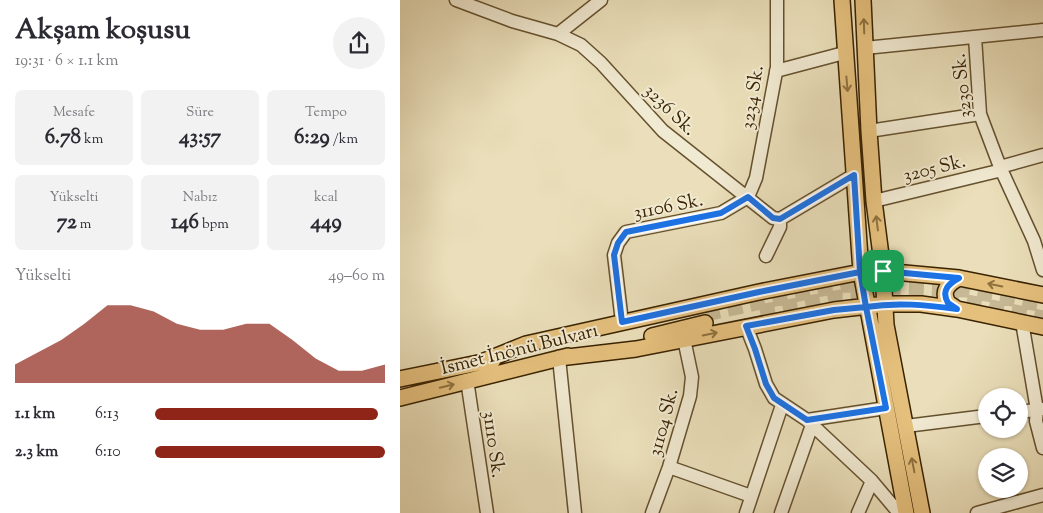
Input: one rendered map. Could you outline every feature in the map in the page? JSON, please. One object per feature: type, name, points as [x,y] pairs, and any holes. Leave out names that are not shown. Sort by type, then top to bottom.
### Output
[{"type":"main road","points":[[842,0],[844,53],[860,272],[906,513]]},
{"type":"main road","points":[[863,0],[868,131],[883,271],[886,325],[922,513]]},
{"type":"main road","points":[[484,362],[526,344],[759,292],[860,272],[883,271],[959,278],[1043,295]]},
{"type":"main road","points":[[957,309],[948,303],[945,293],[948,286],[959,278]]},
{"type":"main road","points":[[558,358],[636,349],[834,310],[886,304],[921,304],[957,309],[1043,327]]},
{"type":"main road","name":"İsmet İnönü Bulvarı","points":[[400,379],[705,318],[400,398]]},
{"type":"street","name":"3236 Sk.","points":[[456,0],[558,34],[581,45],[601,63],[663,131],[773,218],[780,219]]},
{"type":"street","points":[[558,34],[601,0]]},
{"type":"street","name":"3234 Sk.","points":[[748,197],[756,178],[776,71],[777,0]]},
{"type":"street","points":[[865,48],[1043,30]]},
{"type":"street","name":"3230 Sk.","points":[[976,37],[980,114],[1001,168],[1038,240],[1043,270]]},
{"type":"street","points":[[776,71],[844,53]]},
{"type":"street","points":[[868,131],[980,114]]},
{"type":"street","name":"3205 Sk.","points":[[874,201],[1001,168],[1043,155]]},
{"type":"street","points":[[766,256],[780,228],[780,219],[854,175]]},
{"type":"street","name":"31106 Sk.","points":[[622,322],[614,255],[618,243],[626,232],[721,213],[748,197]]},
{"type":"street","points":[[1022,322],[1040,409],[1036,421],[1043,448]]},
{"type":"street","points":[[746,326],[766,384],[774,398],[810,422],[872,481],[899,513]]},
{"type":"street","name":"31104 Sk.","points":[[652,513],[669,467],[690,396],[692,377],[684,339]]},
{"type":"street","points":[[558,358],[575,513]]},
{"type":"street","name":"31110 Sk.","points":[[467,380],[486,513]]},
{"type":"street","points":[[746,513],[782,405]]},
{"type":"street","points":[[810,422],[886,408]]},
{"type":"street","points":[[906,426],[978,417]]},
{"type":"street","points":[[781,513],[810,422]]},
{"type":"street","points":[[669,467],[751,496]]},
{"type":"street","points":[[858,513],[872,481]]},
{"type":"street","points":[[977,513],[1043,495]]},
{"type":"tunnel","points":[[705,314],[841,285],[966,290],[1043,305]]},
{"type":"tunnel","points":[[760,312],[840,297],[896,297]]},
{"type":"tunnel","points":[[944,297],[1043,318]]},
{"type":"route","points":[[883,271],[860,272],[854,175],[780,219],[773,218],[748,197],[721,213],[626,232],[618,243],[614,255],[622,322],[860,272],[866,307],[834,310],[746,326],[760,369],[774,398],[807,420],[886,408],[866,307],[886,304],[921,304],[957,309],[950,306],[946,300],[945,293],[950,283],[959,278],[883,271]]}]
